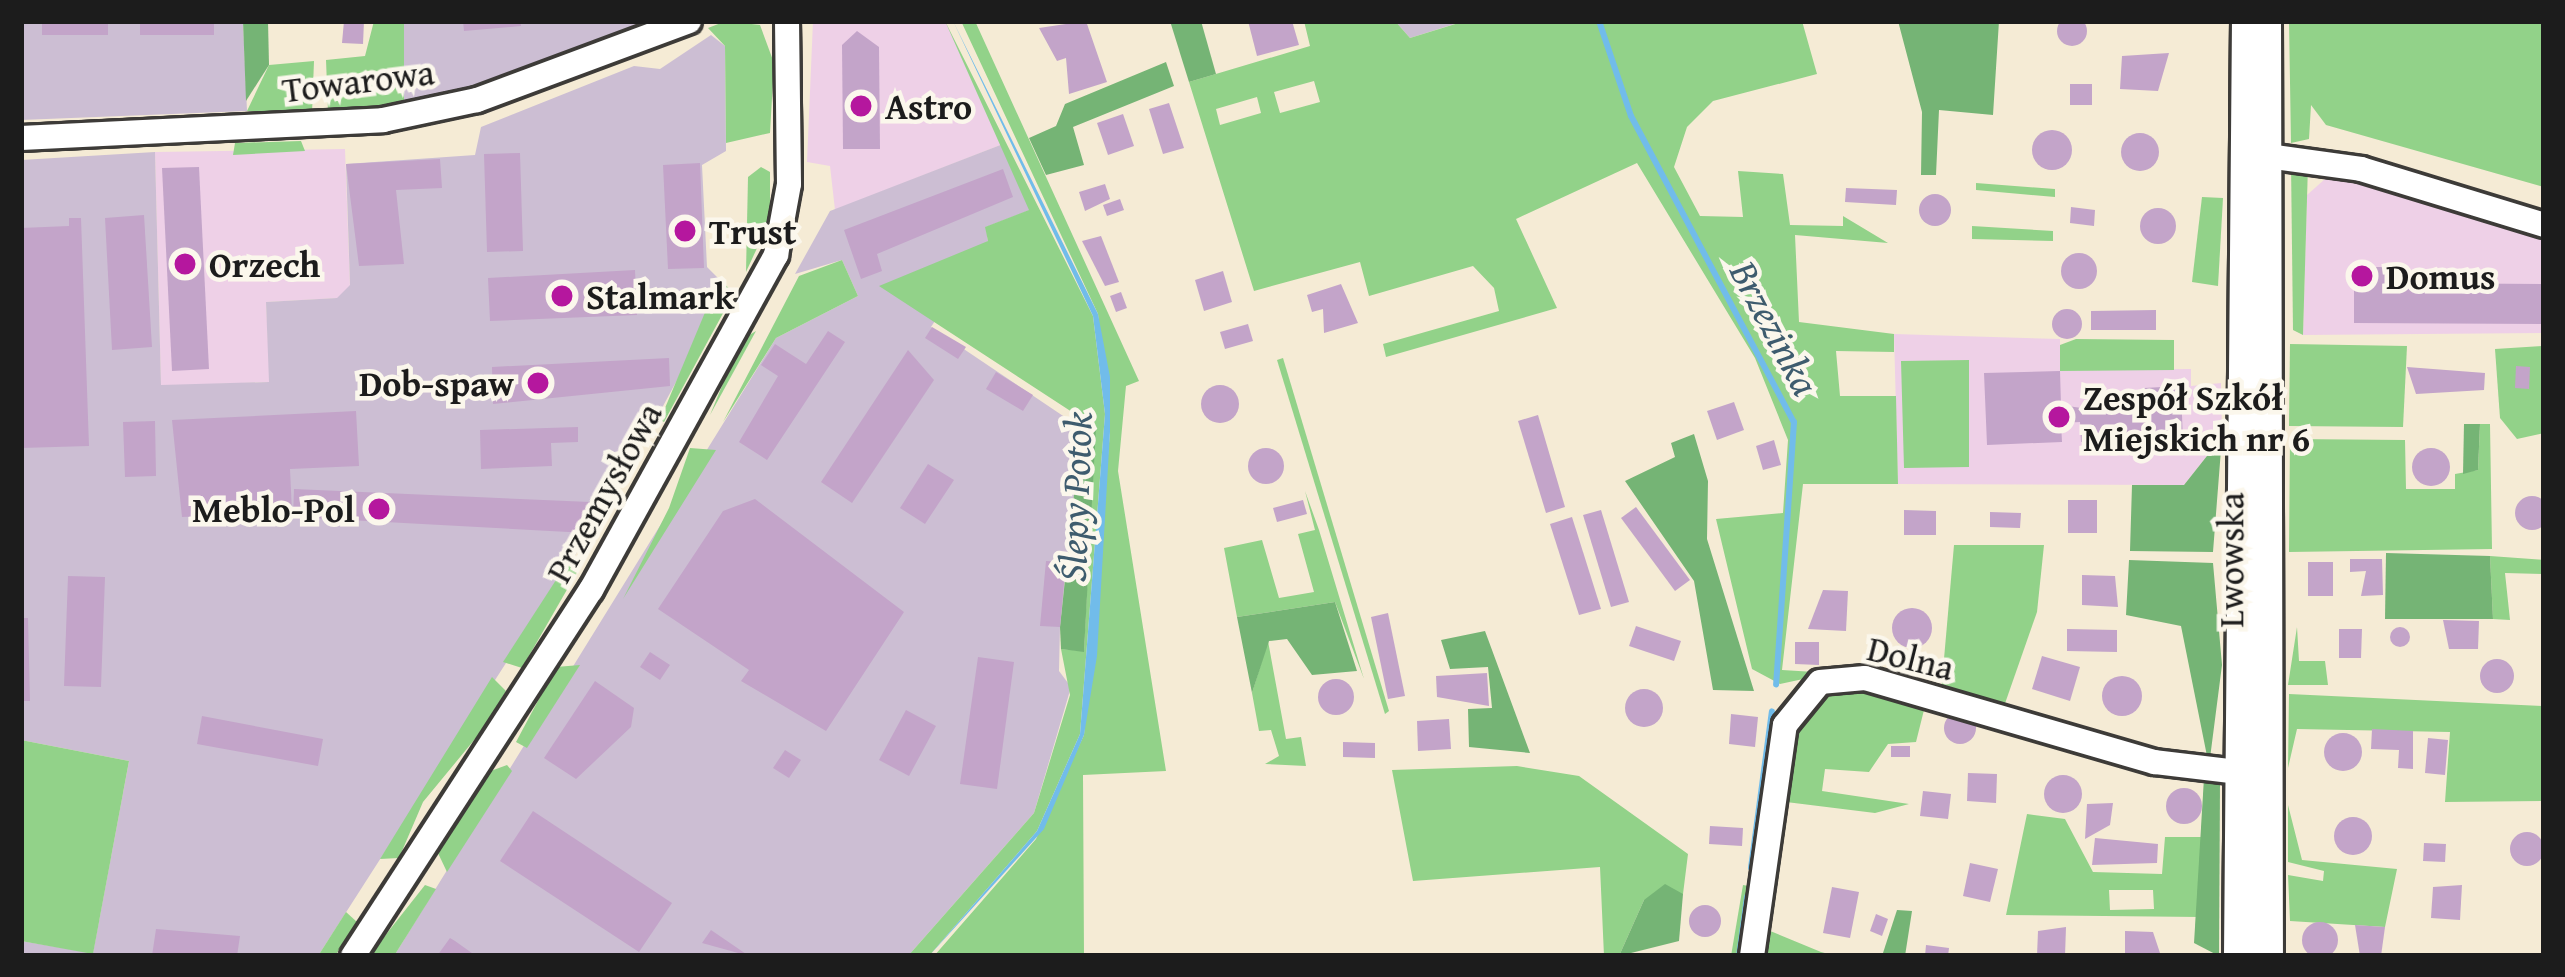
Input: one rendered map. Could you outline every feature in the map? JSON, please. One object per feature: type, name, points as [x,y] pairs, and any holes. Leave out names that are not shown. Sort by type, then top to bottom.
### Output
[{"type":"main road","name":"Lwowska","points":[[2247,21],[2258,154]]},
{"type":"main road","name":"Lwowska","points":[[2266,21],[2258,154],[2255,774],[2269,956]]},
{"type":"main road","name":"Lwowska","points":[[2239,956],[2255,774]]},
{"type":"street","name":"Towarowa","points":[[21,138],[383,120],[477,100],[688,21]]},
{"type":"street","name":"Przemysłowa","points":[[353,956],[591,590],[776,255],[789,184],[788,21]]},
{"type":"street","points":[[2258,154],[2361,169],[2544,225]]},
{"type":"street","name":"Dolna","points":[[1752,956],[1785,725],[1820,682],[1865,678],[2155,762],[2255,774]]},
{"type":"shaded area","points":[[21,21],[243,21],[247,111],[21,120]]},
{"type":"shaded area","points":[[404,21],[645,21],[476,88],[404,103]]},
{"type":"shaded area","points":[[813,21],[945,21],[1003,144],[835,210],[830,166],[807,162]]},
{"type":"shaded area","points":[[1395,21],[1464,21],[1410,38]]},
{"type":"shaded area","points":[[711,35],[725,46],[726,151],[702,165],[707,267],[719,279],[696,345],[622,482],[318,956],[21,956],[21,941],[93,953],[129,761],[21,740],[21,160],[155,152],[161,385],[269,382],[266,302],[337,298],[350,285],[346,164],[475,155],[481,127],[634,66],[660,69]]},
{"type":"shaded area","points":[[1003,144],[1030,210],[986,227],[988,241],[931,327],[1081,428],[1060,627],[1059,671],[1071,687],[1034,813],[908,956],[394,956],[776,338],[858,296],[842,260],[795,274],[830,211]]},
{"type":"shaded area","points":[[345,149],[350,286],[338,298],[266,302],[270,382],[161,386],[155,152]]},
{"type":"shaded area","points":[[2334,171],[2544,232],[2544,333],[2303,335],[2307,195]]},
{"type":"shaded area","name":"Zespół Szkół Miejskich nr 6","points":[[1894,334],[2060,339],[2060,370],[2191,369],[2191,386],[2221,383],[2222,437],[2184,485],[1898,484]]},
{"type":"green space","points":[[243,21],[268,21],[269,65],[246,101]]},
{"type":"green space","points":[[374,21],[404,21],[404,103],[328,111],[326,60],[365,56]]},
{"type":"green space","points":[[726,21],[760,25],[774,63],[770,133],[726,143],[725,46],[708,28]]},
{"type":"green space","points":[[945,21],[1093,316],[1105,414],[1080,734],[1037,831],[929,956],[908,956],[1034,813],[1070,695],[1061,649],[1084,651],[1095,427],[879,286],[988,241],[985,227],[1029,210]]},
{"type":"green space","points":[[961,21],[975,21],[1139,381],[1126,386],[1118,471],[1166,771],[1083,775],[1084,956],[934,956],[1036,839],[1084,735],[1110,432],[1098,314]]},
{"type":"green space","points":[[1170,21],[1201,21],[1216,74],[1189,82]]},
{"type":"green space","points":[[1304,21],[1395,21],[1410,38],[1465,21],[1802,21],[1817,74],[1713,101],[1687,127],[1674,167],[1700,216],[1743,217],[1738,171],[1783,174],[1790,225],[1843,226],[1843,216],[1888,243],[1795,235],[1799,322],[1894,334],[1894,352],[1836,351],[1840,396],[1896,396],[1898,484],[1803,484],[1782,670],[1831,673],[1780,684],[1752,669],[1716,519],[1783,513],[1788,440],[1755,358],[1637,163],[1516,219],[1557,308],[1386,357],[1383,344],[1499,311],[1494,288],[1473,266],[1369,296],[1360,262],[1254,291],[1189,82],[1310,46]],"holes":[[[1314,81],[1320,102],[1280,113],[1274,92]],[[1257,97],[1261,113],[1220,125],[1216,109]]]},
{"type":"green space","points":[[1898,21],[1999,21],[1993,115],[1939,110],[1936,175],[1921,175],[1922,112]]},
{"type":"green space","points":[[2289,21],[2544,21],[2544,187],[2326,125],[2311,105],[2309,139],[2291,143]]},
{"type":"green space","points":[[314,61],[312,113],[247,111],[269,65]]},
{"type":"green space","points":[[1166,62],[1174,86],[1073,127],[1084,165],[1046,175],[1029,138],[1056,126],[1065,104]]},
{"type":"green space","points":[[301,141],[305,151],[233,155],[235,143]]},
{"type":"green space","points":[[2291,163],[2308,165],[2303,335],[2293,330]]},
{"type":"green space","points":[[761,167],[770,172],[770,220],[746,272],[748,177]]},
{"type":"green space","points":[[1976,183],[2055,189],[2055,197],[1976,190]]},
{"type":"green space","points":[[2202,197],[2223,198],[2218,286],[2192,282]]},
{"type":"green space","points":[[1972,226],[2053,231],[2053,241],[1972,239]]},
{"type":"green space","points":[[842,260],[858,296],[776,338],[723,422],[799,276]]},
{"type":"green space","points":[[719,279],[734,293],[664,422],[660,420]]},
{"type":"green space","points":[[756,331],[710,415],[741,340]]},
{"type":"green space","points":[[2076,339],[2174,340],[2174,370],[2060,371],[2060,345]]},
{"type":"green space","points":[[2290,344],[2407,346],[2403,427],[2289,426]]},
{"type":"green space","points":[[2544,346],[2544,433],[2517,439],[2500,418],[2495,349]]},
{"type":"green space","points":[[1283,358],[1389,711],[1385,714],[1277,360]]},
{"type":"green space","points":[[1969,360],[1969,467],[1904,468],[1901,361]]},
{"type":"green space","points":[[2464,424],[2480,424],[2478,470],[2463,474]]},
{"type":"green space","points":[[2480,424],[2490,424],[2492,549],[2289,552],[2290,439],[2405,440],[2406,489],[2455,489],[2455,474],[2478,470]]},
{"type":"green space","points":[[1096,427],[1084,652],[1061,649],[1060,627],[1081,428]]},
{"type":"green space","points":[[1694,434],[1708,481],[1707,539],[1754,691],[1713,690],[1694,581],[1625,481],[1675,457],[1671,443]]},
{"type":"green space","points":[[2222,437],[2213,552],[2130,551],[2132,485],[2184,485]]},
{"type":"green space","points":[[690,448],[716,450],[623,599],[669,508]]},
{"type":"green space","points":[[1305,491],[1364,679],[1335,602],[1237,617],[1224,548],[1262,540],[1279,598],[1314,592],[1298,534],[1315,530]]},
{"type":"green space","points":[[1954,545],[2044,545],[2037,612],[2002,712],[1941,693]]},
{"type":"green space","points":[[2386,553],[2490,556],[2493,619],[2385,619]]},
{"type":"green space","points":[[2490,556],[2544,560],[2544,574],[2505,573],[2510,620],[2493,619]]},
{"type":"green space","points":[[584,560],[522,668],[503,662],[567,563]]},
{"type":"green space","points":[[2129,560],[2213,563],[2222,665],[2209,766],[2181,626],[2126,615]]},
{"type":"green space","points":[[1335,602],[1357,671],[1312,675],[1287,639],[1269,641],[1252,693],[1237,617]]},
{"type":"green space","points":[[2297,627],[2299,661],[2325,661],[2328,685],[2288,685]]},
{"type":"green space","points":[[1485,631],[1530,753],[1469,747],[1468,709],[1492,708],[1488,667],[1450,669],[1441,640]]},
{"type":"green space","points":[[1268,641],[1286,739],[1301,737],[1306,766],[1265,764],[1279,756],[1271,730],[1259,731],[1252,693]]},
{"type":"green space","points":[[580,665],[527,748],[516,742],[556,667]]},
{"type":"green space","points":[[492,677],[506,691],[484,728],[423,802],[399,858],[380,859]]},
{"type":"green space","points":[[1850,683],[1925,706],[1916,742],[1888,744],[1869,772],[1825,769],[1822,791],[1909,804],[1875,813],[1777,801],[1799,704]]},
{"type":"green space","points":[[2289,694],[2544,706],[2544,801],[2445,802],[2450,732],[2297,729],[2288,768]]},
{"type":"green space","points":[[21,740],[129,761],[93,954],[21,941]]},
{"type":"green space","points":[[507,765],[512,771],[447,872],[437,851],[488,772]]},
{"type":"green space","points":[[1517,766],[1579,776],[1688,854],[1683,894],[1644,900],[1619,956],[1604,956],[1600,867],[1413,881],[1392,770]]},
{"type":"green space","points":[[2204,778],[2220,782],[2219,956],[2194,943]]},
{"type":"green space","points":[[2288,805],[2302,860],[2397,869],[2385,927],[2290,921],[2288,875],[2323,881],[2324,871],[2288,862]]},
{"type":"green space","points":[[2027,814],[2065,819],[2093,872],[2162,874],[2165,837],[2202,837],[2200,917],[2006,915]],"holes":[[[2109,890],[2153,890],[2154,909],[2110,910]]]},
{"type":"green space","points":[[1665,884],[1683,894],[1679,941],[1619,956],[1644,900]]},
{"type":"green space","points":[[425,885],[436,889],[394,956],[369,956]]},
{"type":"green space","points":[[1743,885],[1754,887],[1747,956],[1731,956]]},
{"type":"green space","points":[[1897,910],[1912,911],[1905,956],[1882,956]]},
{"type":"green space","points":[[346,912],[357,922],[335,956],[318,956]]},
{"type":"green space","points":[[1763,928],[1821,952],[1836,956],[1758,956]]},
{"type":"water","points":[[953,21],[1098,314],[1110,377],[1110,432],[1097,656],[1084,735],[1044,829],[929,956],[1037,831],[1080,734],[1105,414],[1093,316]]},
{"type":"building","points":[[2072,16],[2087,31],[2072,46],[2057,31]]},
{"type":"building","points":[[42,21],[108,21],[108,35],[42,35]]},
{"type":"building","points":[[140,21],[214,21],[214,35],[140,35]]},
{"type":"building","points":[[344,21],[364,21],[363,44],[342,43]]},
{"type":"building","points":[[463,21],[520,21],[521,26],[464,31]]},
{"type":"building","points":[[1086,21],[1107,82],[1069,94],[1066,58],[1057,61],[1039,28]]},
{"type":"building","points":[[1248,21],[1292,21],[1299,45],[1257,56]]},
{"type":"building","name":"Astro","points":[[857,31],[879,47],[880,149],[843,149],[842,45]]},
{"type":"building","points":[[2169,53],[2158,91],[2120,89],[2122,56]]},
{"type":"building","points":[[2070,84],[2092,84],[2092,105],[2070,105]]},
{"type":"building","points":[[1169,103],[1184,148],[1163,154],[1149,109]]},
{"type":"building","points":[[1123,114],[1134,146],[1108,155],[1097,123]]},
{"type":"building","points":[[2052,130],[2066,136],[2072,150],[2066,164],[2052,170],[2038,164],[2032,150],[2038,136]]},
{"type":"building","points":[[2140,133],[2154,138],[2159,152],[2154,166],[2140,171],[2126,166],[2121,152],[2126,138]]},
{"type":"building","points":[[520,153],[523,251],[487,252],[484,154]]},
{"type":"building","points":[[440,159],[442,188],[396,190],[404,264],[359,266],[346,164]]},
{"type":"building","name":"Trust","points":[[700,163],[704,268],[668,269],[663,165]]},
{"type":"building","name":"Orzech","points":[[199,167],[209,369],[172,371],[162,168]]},
{"type":"building","points":[[1003,169],[1013,197],[877,254],[882,271],[861,279],[844,230]]},
{"type":"building","points":[[1105,184],[1110,199],[1085,211],[1079,192]]},
{"type":"building","points":[[1846,188],[1897,190],[1896,205],[1845,202]]},
{"type":"building","points":[[1935,194],[1947,198],[1951,210],[1947,222],[1935,226],[1923,222],[1919,210],[1923,198]]},
{"type":"building","points":[[1120,199],[1124,210],[1107,216],[1103,205]]},
{"type":"building","points":[[2071,207],[2095,210],[2094,226],[2070,223]]},
{"type":"building","points":[[2158,208],[2171,213],[2176,226],[2171,239],[2158,244],[2145,239],[2140,226],[2145,213]]},
{"type":"building","points":[[144,215],[152,347],[112,350],[105,218]]},
{"type":"building","points":[[69,218],[81,218],[89,446],[21,448],[21,228],[69,226]]},
{"type":"building","points":[[1101,236],[1119,282],[1105,286],[1082,241]]},
{"type":"building","points":[[2079,253],[2092,258],[2097,271],[2092,284],[2079,289],[2066,284],[2061,271],[2066,258]]},
{"type":"building","points":[[2354,267],[2403,267],[2403,283],[2544,284],[2544,324],[2354,323]]},
{"type":"building","name":"Stalmark","points":[[635,270],[637,315],[490,321],[488,278]]},
{"type":"building","points":[[1223,271],[1232,302],[1204,311],[1195,280]]},
{"type":"building","points":[[1341,284],[1358,323],[1324,333],[1323,309],[1312,312],[1307,295]]},
{"type":"building","points":[[1121,292],[1127,308],[1116,312],[1110,296]]},
{"type":"building","points":[[2067,309],[2082,324],[2067,339],[2052,324]]},
{"type":"building","points":[[2156,310],[2156,330],[2091,330],[2091,311]]},
{"type":"building","points":[[1248,324],[1253,341],[1225,349],[1220,332]]},
{"type":"building","points":[[932,327],[966,347],[958,359],[925,338]]},
{"type":"building","points":[[828,331],[845,342],[767,460],[739,442],[778,376],[761,365],[775,344],[806,364]]},
{"type":"building","points":[[908,350],[934,380],[852,503],[821,482]]},
{"type":"building","points":[[669,358],[670,386],[493,404],[492,367]]},
{"type":"building","points":[[2516,366],[2530,367],[2529,389],[2515,388]]},
{"type":"building","points":[[2407,367],[2485,373],[2484,390],[2416,394]]},
{"type":"building","points":[[2060,371],[2061,405],[2102,411],[2136,410],[2144,388],[2181,386],[2183,443],[2136,453],[2136,440],[2081,442],[2080,422],[2061,423],[2062,442],[1987,445],[1984,373]]},
{"type":"building","points":[[996,372],[1033,395],[1023,411],[986,389]]},
{"type":"building","points":[[1220,385],[1233,391],[1239,404],[1233,417],[1220,423],[1207,417],[1201,404],[1207,391]]},
{"type":"building","points":[[1734,402],[1744,430],[1717,440],[1707,411]]},
{"type":"building","points":[[356,411],[359,466],[290,469],[292,512],[182,517],[172,420]]},
{"type":"building","points":[[1538,415],[1565,507],[1546,513],[1518,421]]},
{"type":"building","points":[[155,421],[156,476],[125,477],[123,422]]},
{"type":"building","points":[[578,427],[578,442],[551,443],[552,466],[481,469],[480,430]]},
{"type":"building","points":[[1774,440],[1781,465],[1763,470],[1756,446]]},
{"type":"building","points":[[1266,448],[1279,453],[1284,466],[1279,479],[1266,484],[1253,479],[1248,466],[1253,453]]},
{"type":"building","points":[[2431,448],[2445,453],[2450,467],[2445,481],[2431,486],[2417,481],[2412,467],[2417,453]]},
{"type":"building","points":[[928,464],[954,480],[925,524],[900,508]]},
{"type":"building","points":[[294,489],[590,502],[587,533],[293,517]]},
{"type":"building","points":[[2532,496],[2544,501],[2549,513],[2544,525],[2532,530],[2520,525],[2515,513],[2520,501]]},
{"type":"building","points":[[755,499],[904,612],[826,731],[741,681],[749,670],[658,609],[723,511]]},
{"type":"building","points":[[1303,500],[1307,514],[1277,522],[1273,508]]},
{"type":"building","points":[[2068,500],[2097,500],[2097,533],[2068,533]]},
{"type":"building","points":[[1636,507],[1690,580],[1675,591],[1621,518]]},
{"type":"building","points":[[1601,510],[1629,602],[1611,607],[1583,515]]},
{"type":"building","points":[[1904,510],[1936,511],[1936,535],[1904,535]]},
{"type":"building","points":[[1990,512],[2021,513],[2020,528],[1990,527]]},
{"type":"building","points":[[1572,517],[1601,609],[1579,615],[1550,524]]},
{"type":"building","points":[[2350,559],[2382,559],[2383,595],[2361,596],[2366,571],[2350,572]]},
{"type":"building","points":[[1046,561],[1066,562],[1060,627],[1040,626]]},
{"type":"building","points":[[2308,562],[2333,562],[2333,596],[2308,596]]},
{"type":"building","points":[[2082,575],[2115,576],[2118,607],[2082,605]]},
{"type":"building","points":[[68,576],[105,577],[101,687],[64,686]]},
{"type":"building","points":[[1823,590],[1848,591],[1846,631],[1808,629]]},
{"type":"building","points":[[1912,608],[1926,614],[1932,628],[1926,642],[1912,648],[1898,642],[1892,628],[1898,614]]},
{"type":"building","points":[[1388,613],[1405,696],[1388,699],[1371,617]]},
{"type":"building","points":[[21,618],[28,618],[30,701],[21,701]]},
{"type":"building","points":[[2443,620],[2479,621],[2478,649],[2449,649]]},
{"type":"building","points":[[1636,626],[1681,641],[1674,661],[1629,646]]},
{"type":"building","points":[[2400,627],[2410,637],[2400,647],[2390,637]]},
{"type":"building","points":[[2067,629],[2117,630],[2117,652],[2067,651]]},
{"type":"building","points":[[2339,629],[2362,629],[2361,658],[2339,658]]},
{"type":"building","points":[[1795,642],[1819,642],[1819,665],[1795,664]]},
{"type":"building","points":[[650,652],[670,665],[660,680],[640,667]]},
{"type":"building","points":[[2042,656],[2080,667],[2070,701],[2032,689]]},
{"type":"building","points":[[978,657],[1014,662],[997,789],[960,784]]},
{"type":"building","points":[[2497,659],[2509,664],[2514,676],[2509,688],[2497,693],[2485,688],[2480,676],[2485,664]]},
{"type":"building","points":[[1487,673],[1489,706],[1437,697],[1436,676]]},
{"type":"building","points":[[2122,676],[2136,682],[2142,696],[2136,710],[2122,716],[2108,710],[2102,696],[2108,682]]},
{"type":"building","points":[[1336,679],[1349,684],[1354,697],[1349,710],[1336,715],[1323,710],[1318,697],[1323,684]]},
{"type":"building","points":[[595,681],[634,708],[631,727],[576,779],[544,758]]},
{"type":"building","points":[[1644,689],[1658,694],[1663,708],[1658,722],[1644,727],[1630,722],[1625,708],[1630,694]]},
{"type":"building","points":[[906,710],[936,726],[909,776],[879,760]]},
{"type":"building","points":[[1960,712],[1971,717],[1976,728],[1971,739],[1960,744],[1949,739],[1944,728],[1949,717]]},
{"type":"building","points":[[1731,714],[1758,717],[1755,747],[1729,744]]},
{"type":"building","points":[[202,716],[323,739],[318,766],[197,744]]},
{"type":"building","points":[[1449,719],[1451,749],[1418,751],[1417,721]]},
{"type":"building","points":[[2372,729],[2413,731],[2413,769],[2398,768],[2399,750],[2371,749]]},
{"type":"building","points":[[2343,733],[2356,739],[2362,752],[2356,765],[2343,771],[2330,765],[2324,752],[2330,739]]},
{"type":"building","points":[[2428,738],[2448,740],[2445,775],[2425,773]]},
{"type":"building","points":[[1343,742],[1375,743],[1375,758],[1343,757]]},
{"type":"building","points":[[1891,746],[1910,746],[1910,757],[1891,757]]},
{"type":"building","points":[[785,750],[801,760],[789,778],[773,768]]},
{"type":"building","points":[[1968,773],[1997,774],[1996,803],[1967,801]]},
{"type":"building","points":[[2063,775],[2076,781],[2082,794],[2076,807],[2063,813],[2050,807],[2044,794],[2050,781]]},
{"type":"building","points":[[2184,788],[2196,794],[2202,806],[2196,818],[2184,824],[2172,818],[2166,806],[2172,794]]},
{"type":"building","points":[[1923,791],[1951,794],[1948,819],[1920,816]]},
{"type":"building","points":[[2113,803],[2110,825],[2085,839],[2087,804]]},
{"type":"building","points":[[533,811],[672,903],[639,952],[500,861]]},
{"type":"building","points":[[2353,817],[2366,823],[2372,836],[2366,849],[2353,855],[2340,849],[2334,836],[2340,823]]},
{"type":"building","points":[[1710,826],[1743,828],[1742,846],[1709,844]]},
{"type":"building","points":[[2527,832],[2539,837],[2544,849],[2539,861],[2527,866],[2515,861],[2510,849],[2515,837]]},
{"type":"building","points":[[2095,838],[2158,844],[2157,863],[2092,865]]},
{"type":"building","points":[[2424,843],[2446,844],[2445,862],[2423,861]]},
{"type":"building","points":[[1970,863],[1998,869],[1990,902],[1963,896]]},
{"type":"building","points":[[2462,885],[2460,920],[2431,918],[2433,887]]},
{"type":"building","points":[[1832,887],[1859,892],[1850,938],[1823,933]]},
{"type":"building","points":[[1705,905],[1716,910],[1721,921],[1716,932],[1705,937],[1694,932],[1689,921],[1694,910]]},
{"type":"building","points":[[1876,914],[1888,919],[1882,936],[1870,931]]},
{"type":"building","points":[[2320,922],[2333,927],[2338,940],[2333,953],[2320,958],[2307,953],[2302,940],[2307,927]]},
{"type":"building","points":[[2355,925],[2385,927],[2381,956],[2360,956]]},
{"type":"building","points":[[2066,927],[2065,956],[2037,956],[2038,931]]},
{"type":"building","points":[[156,929],[240,936],[237,956],[152,956]]},
{"type":"building","points":[[711,930],[749,956],[702,943]]},
{"type":"building","points":[[2125,931],[2153,932],[2161,956],[2125,956]]},
{"type":"building","points":[[450,938],[455,941],[476,956],[437,956]]},
{"type":"building","points":[[1926,945],[1949,948],[1948,956],[1925,956]]},
{"type":"waterway","name":"Brzezinka","points":[[1599,21],[1631,116],[1794,422],[1776,684]]},
{"type":"waterway","points":[[1751,868],[1772,711]]},
{"type":"waterway","points":[[1739,956],[1747,897]]},
{"type":"place","name":"Astro","points":[[861,106]]},
{"type":"place","name":"Trust","points":[[685,231]]},
{"type":"place","name":"Orzech","points":[[185,264]]},
{"type":"place","name":"Domus","points":[[2362,276]]},
{"type":"place","name":"Stalmark","points":[[562,296]]},
{"type":"place","name":"Dob-spaw","points":[[538,383]]},
{"type":"place","name":"Zespół Szkół Miejskich nr 6","points":[[2059,417]]},
{"type":"place","name":"Meblo-Pol","points":[[379,509]]},
{"type":"water label","name":"Ślepy Potok","points":[[1075,497]]}]
